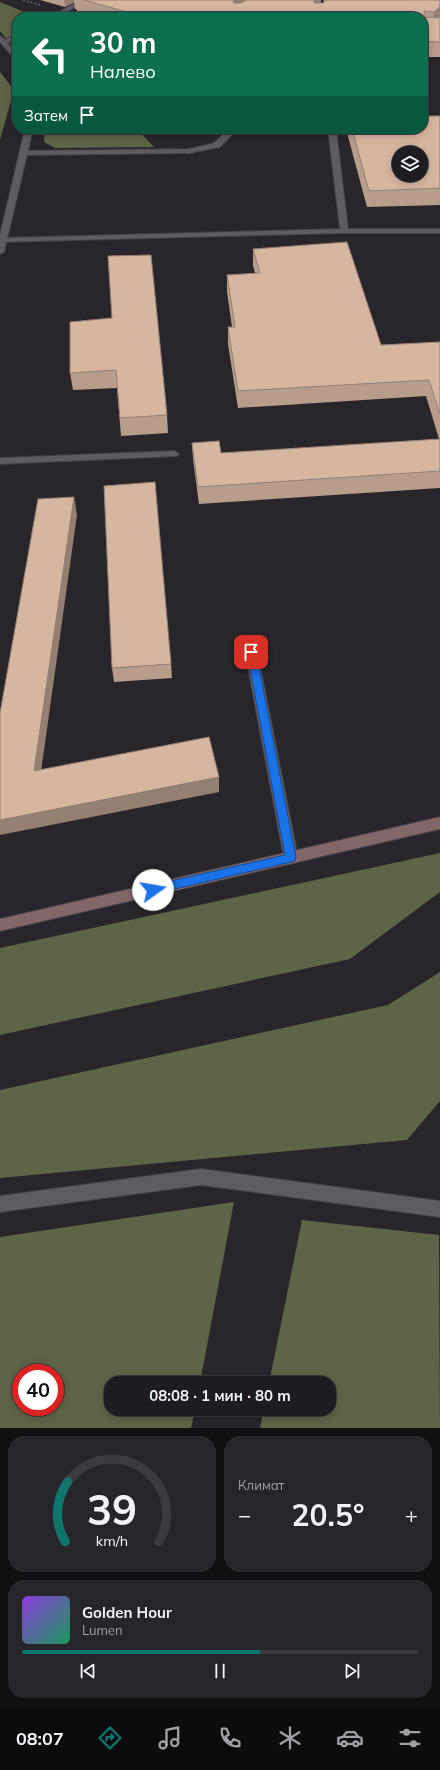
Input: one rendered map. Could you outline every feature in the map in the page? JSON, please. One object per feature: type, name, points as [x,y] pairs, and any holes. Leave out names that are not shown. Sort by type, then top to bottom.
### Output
[{"type":"street","points":[[62,12],[85,0]]},
{"type":"street","points":[[12,37],[2,40],[12,52]]},
{"type":"street","points":[[0,252],[28,134]]},
{"type":"street","points":[[23,153],[190,151],[217,145],[228,134]]},
{"type":"street","points":[[333,134],[344,231]]},
{"type":"street","points":[[3,240],[344,231],[440,231]]},
{"type":"street","points":[[0,461],[174,454]]},
{"type":"street","points":[[251,652],[291,858]]},
{"type":"street","points":[[0,925],[440,823]]},
{"type":"street","points":[[0,1204],[201,1177],[440,1209]]},
{"type":"green space","points":[[0,2],[22,11],[23,12],[12,12],[12,46],[0,31]]},
{"type":"green space","points":[[0,72],[12,87],[12,97],[0,140]]},
{"type":"green space","points":[[45,134],[142,134],[154,147],[55,148],[44,142]]},
{"type":"green space","points":[[440,853],[440,892],[350,959],[0,1035],[0,948]]},
{"type":"green space","points":[[440,972],[440,1101],[407,1140],[0,1178],[0,1090],[388,1005]]},
{"type":"green space","points":[[234,1202],[201,1376],[104,1376],[104,1416],[194,1416],[191,1428],[0,1428],[0,1237]]},
{"type":"green space","points":[[302,1220],[439,1235],[440,1428],[260,1428],[263,1416],[336,1416],[336,1376],[270,1376]]},
{"type":"building","points":[[84,0],[235,0],[233,2],[234,3],[241,3],[246,0],[315,0],[314,3],[323,3],[327,0],[440,0],[440,7],[434,12],[127,12]]},
{"type":"building","points":[[440,16],[440,42],[428,41],[428,17],[438,18]]},
{"type":"building","points":[[428,116],[440,116],[440,188],[369,191],[353,134],[428,134]]},
{"type":"building","points":[[347,242],[381,345],[440,342],[440,414],[429,380],[238,391],[228,327],[235,327],[227,275],[260,273],[253,249]]},
{"type":"building","points":[[151,255],[167,415],[120,418],[116,370],[70,373],[70,322],[112,318],[108,256]]},
{"type":"building","points":[[440,439],[440,471],[198,487],[192,443],[219,441],[221,453]]},
{"type":"building","points":[[155,482],[171,664],[112,668],[104,486]]},
{"type":"building","points":[[74,497],[34,771],[209,737],[219,777],[0,820],[0,713],[38,499]]},
{"type":"route","points":[[153,890],[291,858],[251,652]]}]
